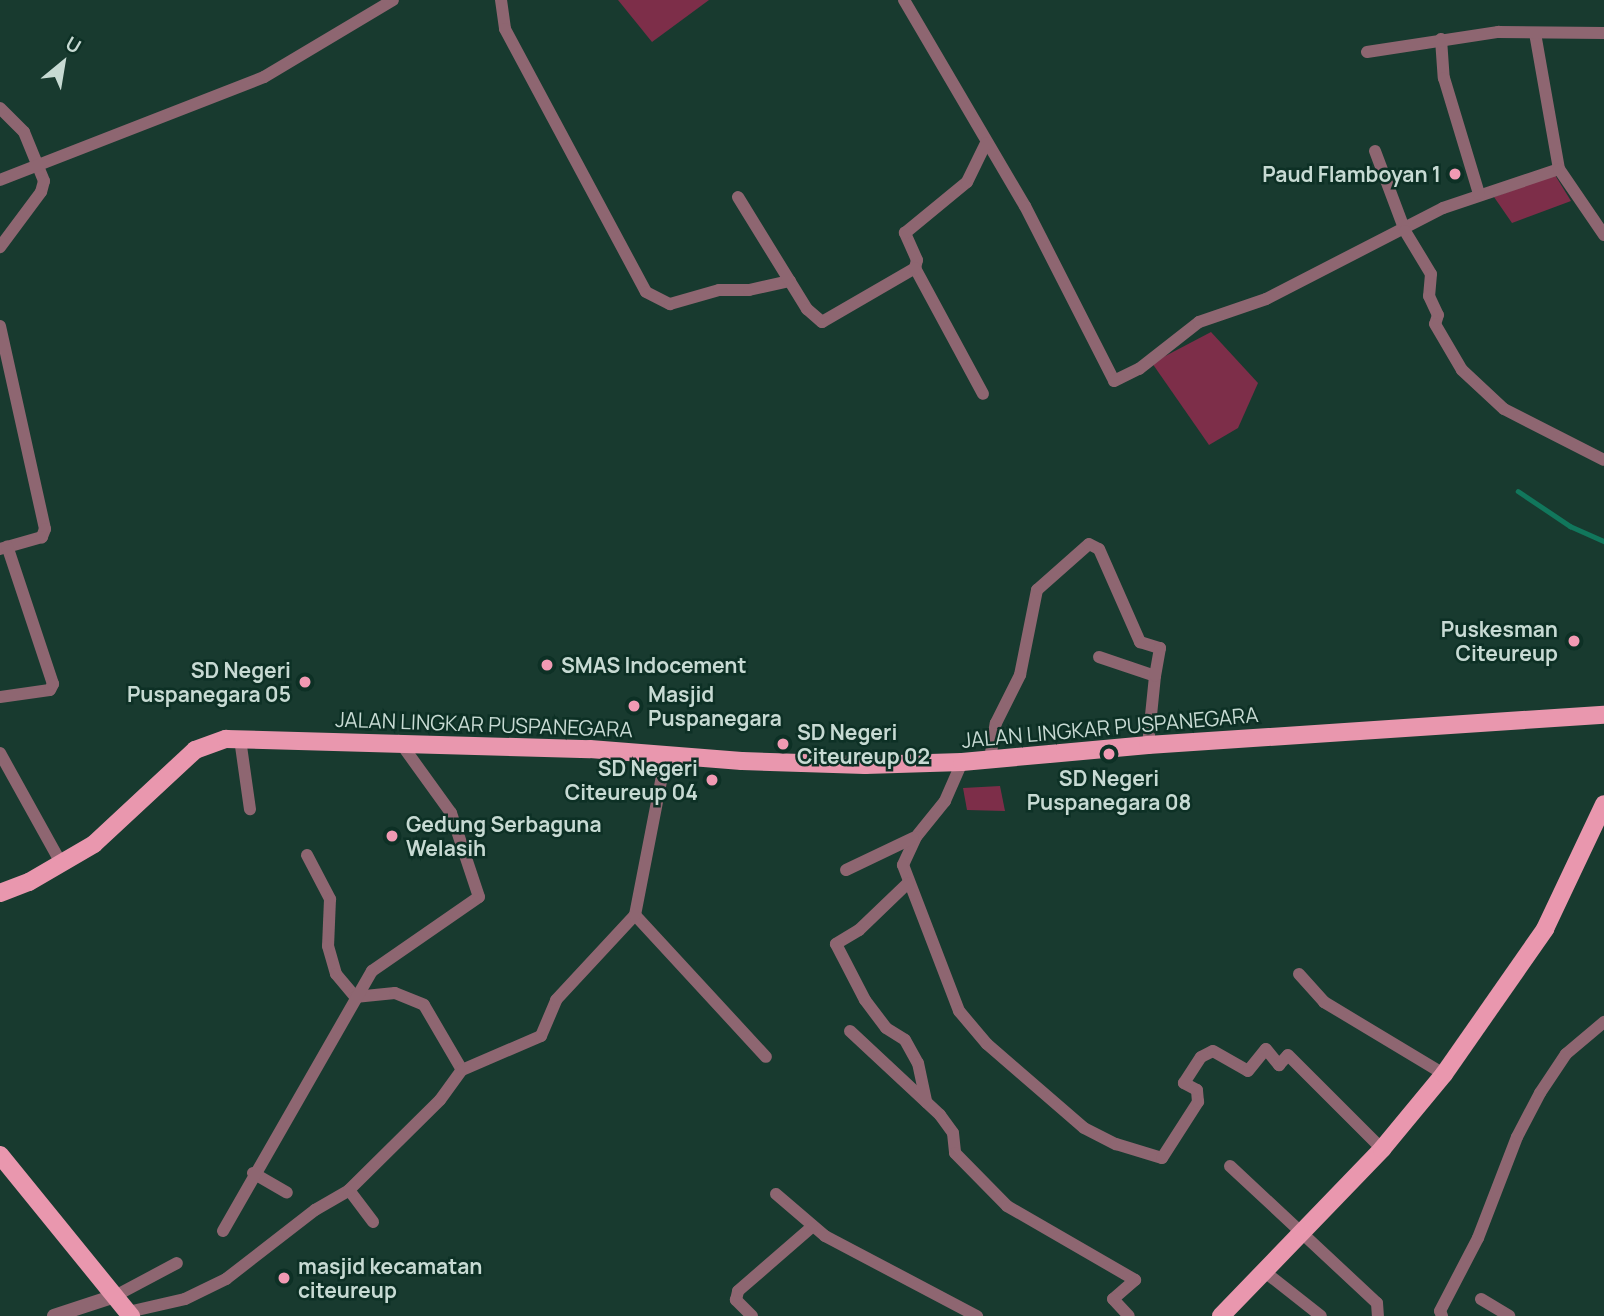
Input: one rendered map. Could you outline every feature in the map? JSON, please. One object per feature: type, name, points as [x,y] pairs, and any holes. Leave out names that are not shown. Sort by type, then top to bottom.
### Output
[{"type":"main road","name":"JALAN LINGKAR PUSPANEGARA","points":[[0,892],[62,865],[94,844],[195,750],[226,739],[399,741],[804,765],[962,762],[1148,745],[1604,715]]},
{"type":"main road","points":[[1221,1316],[1304,1233],[1382,1149],[1444,1074],[1545,929],[1604,804]]},
{"type":"main road","points":[[0,1155],[130,1314]]},
{"type":"street","points":[[0,180],[32,171],[37,164],[264,77],[393,0]]},
{"type":"street","points":[[501,0],[505,29],[646,292],[670,304],[719,290],[749,290],[790,281]]},
{"type":"street","points":[[904,0],[1025,206],[1114,381],[1139,369],[1199,322],[1266,299],[1479,194],[1559,169]]},
{"type":"street","points":[[1535,33],[1559,169],[1604,235]]},
{"type":"street","points":[[1367,52],[1441,39],[1535,33],[1604,33]]},
{"type":"street","points":[[1441,39],[1444,78],[1479,194]]},
{"type":"street","points":[[0,108],[24,132],[44,186],[0,247]]},
{"type":"street","points":[[983,394],[915,268],[917,260],[905,233],[967,182],[986,143]]},
{"type":"street","points":[[1375,151],[1405,231],[1431,274],[1429,296],[1438,315],[1435,324],[1462,370],[1504,409],[1604,460]]},
{"type":"street","points":[[738,197],[807,309],[822,322],[915,268]]},
{"type":"street","points":[[0,326],[45,529],[42,537],[4,547],[53,684],[50,690],[0,696]]},
{"type":"street","points":[[990,759],[996,723],[1020,675],[1037,590],[1092,544],[1099,549],[1140,642],[1161,649],[1155,676],[1148,745]]},
{"type":"street","points":[[1099,657],[1155,676]]},
{"type":"street","points":[[240,739],[250,809]]},
{"type":"street","points":[[223,1231],[253,1173],[355,997],[382,960],[479,897],[454,820],[399,741]]},
{"type":"street","points":[[0,753],[62,865]]},
{"type":"street","points":[[130,1314],[186,1299],[226,1279],[315,1210],[349,1191],[440,1100],[462,1070],[537,1040],[556,1000],[635,915],[666,756]]},
{"type":"street","points":[[962,762],[937,815],[916,836],[904,856],[908,883],[965,1020],[986,1044],[1098,1136],[1163,1158],[1199,1102],[1197,1090],[1184,1083],[1201,1057],[1213,1051],[1248,1071],[1266,1049],[1279,1065],[1288,1055],[1382,1149]]},
{"type":"street","points":[[846,870],[916,836]]},
{"type":"street","points":[[307,855],[330,899],[330,960],[355,997]]},
{"type":"street","points":[[908,883],[859,930],[836,944],[865,1000],[886,1028],[905,1040],[918,1063],[926,1102]]},
{"type":"street","points":[[635,915],[766,1057]]},
{"type":"street","points":[[1299,974],[1324,1002],[1444,1074]]},
{"type":"street","points":[[355,997],[395,993],[424,1005],[462,1070]]},
{"type":"street","points":[[1442,1316],[1440,1311],[1478,1238],[1517,1137],[1540,1093],[1566,1054],[1604,1021]]},
{"type":"street","points":[[850,1031],[926,1102],[953,1133],[959,1157],[1007,1206],[1135,1280],[1114,1299],[1129,1316]]},
{"type":"street","points":[[1230,1166],[1377,1303],[1378,1316]]},
{"type":"street","points":[[253,1173],[287,1193]]},
{"type":"street","points":[[349,1191],[373,1222]]},
{"type":"street","points":[[776,1194],[812,1227],[977,1316]]},
{"type":"street","points":[[752,1316],[736,1300],[738,1291],[812,1227]]},
{"type":"street","points":[[54,1316],[115,1296],[177,1263]]},
{"type":"street","points":[[1265,1272],[1321,1316]]},
{"type":"street","points":[[1481,1299],[1509,1316]]},
{"type":"shaded area","points":[[618,0],[709,0],[652,42]]},
{"type":"shaded area","points":[[1555,175],[1571,201],[1512,223],[1494,197]]},
{"type":"shaded area","points":[[1211,332],[1258,383],[1238,428],[1209,445],[1152,363]]},
{"type":"shaded area","points":[[1000,786],[1005,811],[967,810],[963,788]]},
{"type":"waterway","points":[[1518,491],[1570,526],[1604,541]]},
{"type":"place","name":"Paud Flamboyan 1","points":[[1455,174]]},
{"type":"place","name":"Puskesman Citeureup","points":[[1574,641]]},
{"type":"place","name":"SMAS Indocement","points":[[547,665]]},
{"type":"place","name":"SD Negeri Puspanegara 05","points":[[305,682]]},
{"type":"place","name":"Masjid Puspanegara","points":[[634,706]]},
{"type":"place","name":"SD Negeri Citeureup 02","points":[[783,744]]},
{"type":"place","name":"SD Negeri Puspanegara 08","points":[[1109,754]]},
{"type":"place","name":"SD Negeri Citeureup 04","points":[[712,780]]},
{"type":"place","name":"Gedung Serbaguna Welasih","points":[[392,836]]},
{"type":"place","name":"masjid kecamatan citeureup","points":[[284,1278]]}]
